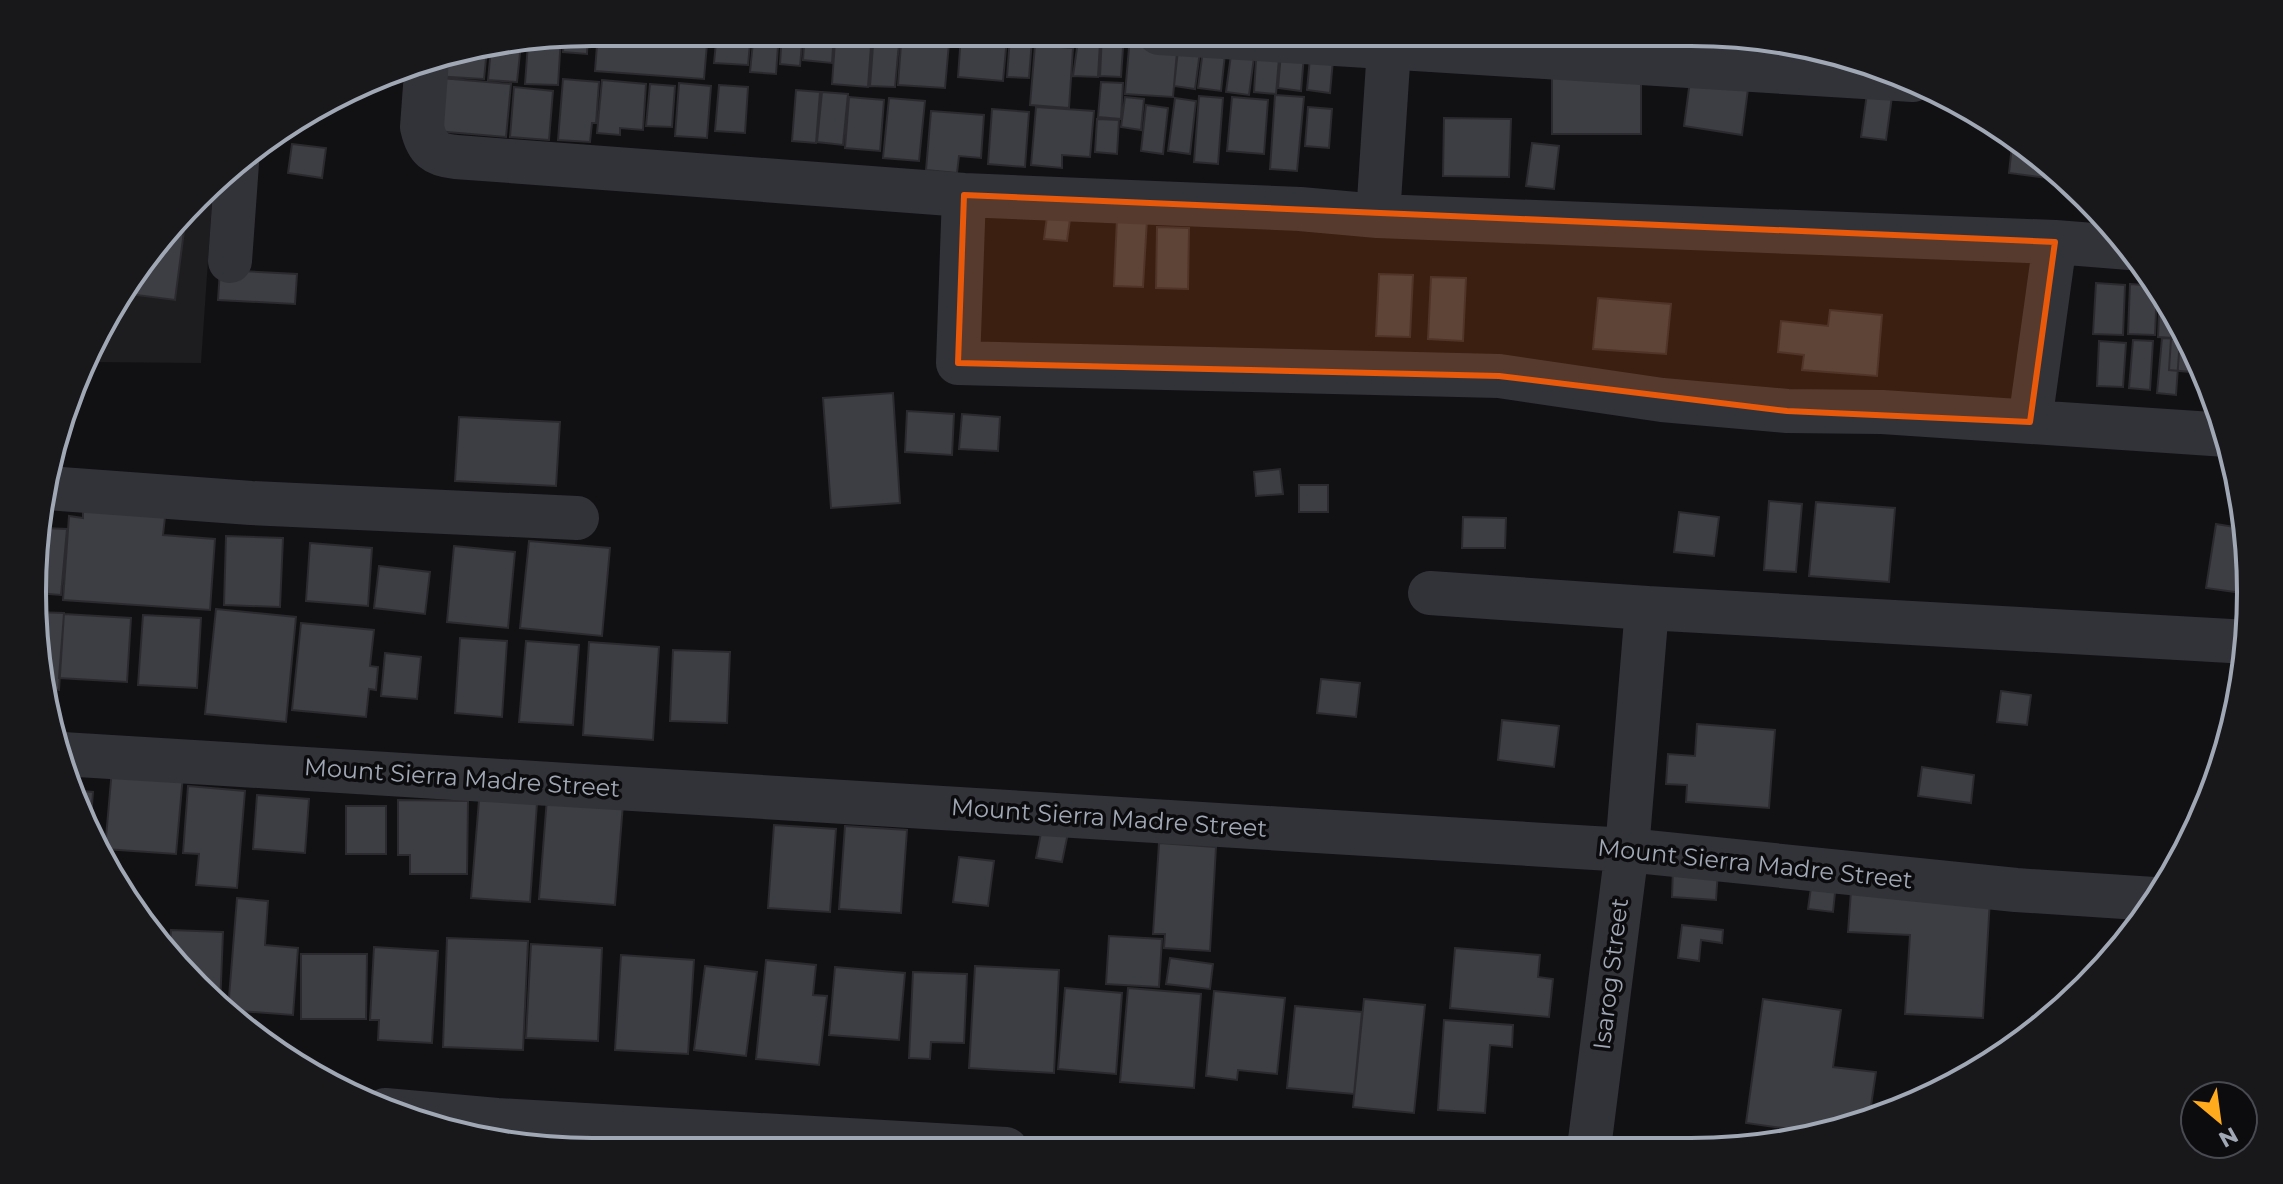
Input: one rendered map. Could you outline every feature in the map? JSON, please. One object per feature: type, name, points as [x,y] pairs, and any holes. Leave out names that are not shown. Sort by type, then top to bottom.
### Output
[{"type":"street","points":[[1378,216],[1389,46]]},
{"type":"street","points":[[1478,46],[1871,77]]},
{"type":"street","points":[[426,72],[422,127],[429,146],[440,155],[964,195],[2114,247]]},
{"type":"street","points":[[230,261],[236,178]]},
{"type":"street","points":[[964,195],[958,363],[1499,376],[1693,403],[1787,411],[1882,412],[2213,434]]},
{"type":"street","points":[[2030,422],[2055,242]]},
{"type":"street","points":[[55,489],[251,503],[577,518]]},
{"type":"street","points":[[1430,593],[2234,641]]},
{"type":"street","name":"Isarog Street","points":[[1590,1138],[1627,850],[1647,608]]},
{"type":"street","name":"Mount Sierra Madre Street","points":[[71,755],[1627,850],[1988,887],[2143,898]]},
{"type":"street","points":[[509,1131],[697,1138]]},
{"type":"highlighted area","points":[[964,195],[2055,242],[2030,422],[1787,411],[1499,376],[958,363]]},
{"type":"shaded area","points":[[212,200],[201,363],[97,362],[138,289],[181,232]]},
{"type":"building","points":[[587,46],[587,54],[563,52],[563,47]]},
{"type":"building","points":[[597,46],[707,46],[704,79],[595,71]]},
{"type":"building","points":[[716,46],[750,46],[748,65],[714,63]]},
{"type":"building","points":[[753,46],[778,46],[776,74],[750,72]]},
{"type":"building","points":[[781,46],[802,46],[800,66],[780,64]]},
{"type":"building","points":[[804,46],[833,46],[832,63],[803,60]]},
{"type":"building","points":[[835,46],[871,46],[868,87],[832,84]]},
{"type":"building","points":[[873,46],[899,46],[895,87],[870,86]]},
{"type":"building","points":[[901,46],[949,46],[945,88],[898,85]]},
{"type":"building","points":[[960,46],[1006,46],[1003,81],[958,77]]},
{"type":"building","points":[[1009,46],[1031,46],[1029,78],[1007,77]]},
{"type":"building","points":[[1035,46],[1073,48],[1069,108],[1030,105]]},
{"type":"building","points":[[1077,46],[1100,46],[1098,77],[1073,76]]},
{"type":"building","points":[[1101,46],[1123,46],[1121,77],[1100,76]]},
{"type":"building","points":[[1129,46],[1177,46],[1173,97],[1125,94]]},
{"type":"building","points":[[1178,46],[1201,46],[1195,89],[1174,86]]},
{"type":"building","points":[[1203,46],[1226,46],[1221,91],[1198,88]]},
{"type":"building","points":[[1257,46],[1280,47],[1276,94],[1254,92]]},
{"type":"building","points":[[1282,46],[1305,46],[1301,91],[1278,88]]},
{"type":"building","points":[[560,47],[558,85],[525,84],[527,50]]},
{"type":"building","points":[[1232,47],[1255,50],[1249,95],[1226,92]]},
{"type":"building","points":[[1311,47],[1334,49],[1330,93],[1307,90]]},
{"type":"building","points":[[520,51],[517,82],[488,80],[490,55]]},
{"type":"building","points":[[486,56],[484,79],[433,76],[433,70]]},
{"type":"building","points":[[1552,68],[1641,75],[1641,134],[1552,134]]},
{"type":"building","points":[[1691,73],[1749,81],[1742,135],[1684,126]]},
{"type":"building","points":[[429,77],[511,84],[506,137],[424,130]]},
{"type":"building","points":[[563,79],[599,82],[596,123],[592,123],[590,142],[558,140]]},
{"type":"building","points":[[602,80],[646,84],[643,130],[620,128],[620,135],[597,133]]},
{"type":"building","points":[[1101,82],[1123,83],[1121,119],[1098,117]]},
{"type":"building","points":[[679,83],[711,86],[707,138],[675,136]]},
{"type":"building","points":[[650,84],[675,86],[672,127],[646,126]]},
{"type":"building","points":[[719,85],[748,87],[745,133],[715,131]]},
{"type":"building","points":[[1868,86],[1893,89],[1886,140],[1861,137]]},
{"type":"building","points":[[514,87],[553,91],[549,140],[510,137]]},
{"type":"building","points":[[796,90],[820,92],[816,143],[792,141]]},
{"type":"building","points":[[822,92],[848,94],[843,145],[817,142]]},
{"type":"building","points":[[1275,95],[1304,97],[1297,171],[1270,169]]},
{"type":"building","points":[[1199,96],[1223,98],[1218,164],[1194,162]]},
{"type":"building","points":[[849,97],[884,100],[880,151],[845,148]]},
{"type":"building","points":[[1125,97],[1144,99],[1141,130],[1121,127]]},
{"type":"building","points":[[1232,97],[1268,100],[1264,154],[1227,151]]},
{"type":"building","points":[[889,98],[925,101],[919,161],[883,158]]},
{"type":"building","points":[[1175,98],[1196,101],[1190,154],[1168,151]]},
{"type":"building","points":[[1146,105],[1168,108],[1163,154],[1141,151]]},
{"type":"building","points":[[1036,107],[1094,111],[1090,157],[1062,155],[1062,168],[1031,165]]},
{"type":"building","points":[[1308,107],[1332,109],[1329,148],[1305,146]]},
{"type":"building","points":[[992,109],[1029,112],[1025,167],[988,164]]},
{"type":"building","points":[[931,111],[984,115],[981,158],[959,156],[957,173],[926,170]]},
{"type":"building","points":[[1444,118],[1511,119],[1509,177],[1443,176]]},
{"type":"building","points":[[1097,119],[1119,120],[1117,154],[1095,152]]},
{"type":"building","points":[[1532,143],[1559,146],[1554,189],[1526,186]]},
{"type":"building","points":[[292,144],[326,148],[322,178],[288,173]]},
{"type":"building","points":[[2011,151],[2047,178],[2047,178],[2009,173]]},
{"type":"building","points":[[1048,209],[1071,212],[1067,241],[1044,239]]},
{"type":"building","points":[[1117,218],[1147,219],[1143,287],[1114,286]]},
{"type":"building","points":[[1157,227],[1189,228],[1188,289],[1156,288]]},
{"type":"building","points":[[184,231],[175,300],[134,295]]},
{"type":"building","points":[[220,270],[297,274],[295,304],[218,300]]},
{"type":"building","points":[[1379,274],[1413,275],[1410,337],[1376,336]]},
{"type":"building","points":[[1431,277],[1466,278],[1463,341],[1428,339]]},
{"type":"building","points":[[2096,283],[2125,285],[2123,335],[2093,334]]},
{"type":"building","points":[[2130,284],[2142,285],[2156,307],[2155,335],[2128,334]]},
{"type":"building","points":[[1598,298],[1671,304],[1666,354],[1593,349]]},
{"type":"building","points":[[1830,310],[1882,315],[1877,376],[1802,370],[1804,355],[1778,352],[1781,321],[1828,326]]},
{"type":"building","points":[[2159,311],[2174,338],[2158,337]]},
{"type":"building","points":[[2171,333],[2190,372],[2169,370]]},
{"type":"building","points":[[2162,338],[2174,339],[2179,348],[2176,395],[2157,393]]},
{"type":"building","points":[[2133,340],[2153,341],[2150,390],[2129,388]]},
{"type":"building","points":[[2099,341],[2126,343],[2123,387],[2097,386]]},
{"type":"building","points":[[893,393],[900,503],[831,508],[823,398]]},
{"type":"building","points":[[907,411],[954,414],[952,455],[905,452]]},
{"type":"building","points":[[962,414],[1000,417],[998,451],[959,449]]},
{"type":"building","points":[[459,417],[560,422],[556,486],[455,481]]},
{"type":"building","points":[[1280,469],[1283,494],[1256,496],[1254,472]]},
{"type":"building","points":[[1299,485],[1328,485],[1328,512],[1299,512]]},
{"type":"building","points":[[1769,501],[1802,504],[1796,572],[1764,570]]},
{"type":"building","points":[[1816,502],[1895,508],[1889,582],[1809,576]]},
{"type":"building","points":[[166,508],[163,535],[215,539],[210,610],[63,600],[69,516],[83,518],[83,509]]},
{"type":"building","points":[[1679,512],[1719,517],[1714,556],[1674,552]]},
{"type":"building","points":[[1463,517],[1506,518],[1505,548],[1462,548]]},
{"type":"building","points":[[2216,524],[2233,527],[2237,592],[2206,588]]},
{"type":"building","points":[[50,528],[67,529],[61,595],[46,594]]},
{"type":"building","points":[[226,536],[283,538],[280,607],[224,605]]},
{"type":"building","points":[[529,541],[610,548],[602,636],[520,628]]},
{"type":"building","points":[[310,543],[372,548],[368,606],[306,601]]},
{"type":"building","points":[[454,546],[515,552],[508,628],[447,622]]},
{"type":"building","points":[[379,566],[430,572],[425,614],[374,608]]},
{"type":"building","points":[[216,609],[296,617],[286,722],[205,714]]},
{"type":"building","points":[[47,612],[64,613],[59,690],[55,690]]},
{"type":"building","points":[[64,614],[131,618],[127,682],[59,678]]},
{"type":"building","points":[[143,615],[201,618],[197,688],[138,685]]},
{"type":"building","points":[[301,623],[374,630],[370,666],[378,667],[376,690],[369,689],[366,717],[292,710]]},
{"type":"building","points":[[460,638],[507,641],[502,717],[455,713]]},
{"type":"building","points":[[526,641],[579,645],[573,725],[519,722]]},
{"type":"building","points":[[589,642],[659,647],[653,740],[583,735]]},
{"type":"building","points":[[673,650],[730,652],[727,723],[670,721]]},
{"type":"building","points":[[385,653],[421,657],[417,699],[381,696]]},
{"type":"building","points":[[1321,679],[1360,683],[1356,717],[1317,713]]},
{"type":"building","points":[[2001,691],[2031,695],[2027,725],[1997,722]]},
{"type":"building","points":[[1502,720],[1559,726],[1554,767],[1498,760]]},
{"type":"building","points":[[1697,724],[1775,730],[1769,808],[1686,802],[1687,785],[1666,784],[1668,754],[1695,756]]},
{"type":"building","points":[[1922,767],[1974,775],[1971,803],[1918,796]]},
{"type":"building","points":[[112,769],[183,775],[176,854],[111,849],[106,840]]},
{"type":"building","points":[[188,786],[245,791],[237,888],[196,885],[199,854],[183,853]]},
{"type":"building","points":[[84,791],[93,792],[92,809]]},
{"type":"building","points":[[257,795],[309,799],[305,853],[253,849]]},
{"type":"building","points":[[547,798],[623,804],[615,905],[539,899]]},
{"type":"building","points":[[398,800],[468,801],[467,874],[410,874],[410,855],[398,855]]},
{"type":"building","points":[[479,800],[537,803],[530,902],[471,898]]},
{"type":"building","points":[[346,806],[386,806],[386,854],[346,854]]},
{"type":"building","points":[[1043,823],[1069,828],[1062,862],[1036,858]]},
{"type":"building","points":[[774,825],[836,829],[830,912],[768,908]]},
{"type":"building","points":[[845,826],[907,830],[901,913],[839,909]]},
{"type":"building","points":[[1159,843],[1216,847],[1210,951],[1164,948],[1165,934],[1153,934]]},
{"type":"building","points":[[959,857],[994,861],[988,906],[953,902]]},
{"type":"building","points":[[1673,868],[1718,870],[1716,900],[1672,897]]},
{"type":"building","points":[[1812,880],[1836,883],[1833,912],[1808,909]]},
{"type":"building","points":[[1851,891],[1990,899],[1983,1018],[1905,1014],[1910,935],[1848,932]]},
{"type":"building","points":[[237,898],[268,901],[265,945],[298,948],[293,1015],[242,1011],[229,1000]]},
{"type":"building","points":[[1682,925],[1723,930],[1722,943],[1701,940],[1699,961],[1678,958]]},
{"type":"building","points":[[171,930],[223,932],[221,992],[181,952],[170,939]]},
{"type":"building","points":[[1109,936],[1162,939],[1159,987],[1106,984]]},
{"type":"building","points":[[447,938],[528,941],[523,1050],[443,1047]]},
{"type":"building","points":[[531,944],[602,948],[598,1041],[526,1038]]},
{"type":"building","points":[[374,947],[438,951],[432,1043],[378,1040],[379,1020],[370,1020]]},
{"type":"building","points":[[1455,948],[1540,955],[1538,977],[1553,979],[1549,1017],[1450,1008]]},
{"type":"building","points":[[301,954],[367,954],[366,1019],[301,1019]]},
{"type":"building","points":[[621,955],[694,960],[688,1054],[615,1050]]},
{"type":"building","points":[[1170,958],[1213,964],[1210,989],[1166,984]]},
{"type":"building","points":[[766,960],[816,965],[813,995],[827,996],[819,1065],[756,1059]]},
{"type":"building","points":[[705,966],[757,972],[746,1056],[694,1050]]},
{"type":"building","points":[[975,966],[1059,970],[1054,1073],[969,1068]]},
{"type":"building","points":[[835,967],[905,973],[899,1040],[829,1035]]},
{"type":"building","points":[[913,972],[967,974],[964,1043],[931,1042],[930,1059],[909,1058]]},
{"type":"building","points":[[1065,988],[1122,993],[1116,1074],[1058,1069]]},
{"type":"building","points":[[1128,988],[1201,994],[1194,1088],[1120,1082]]},
{"type":"building","points":[[1214,991],[1285,998],[1277,1074],[1238,1070],[1237,1080],[1206,1076]]},
{"type":"building","points":[[1364,999],[1425,1005],[1414,1113],[1353,1107]]},
{"type":"building","points":[[1763,999],[1841,1010],[1833,1067],[1876,1072],[1871,1108],[1790,1129],[1746,1123]]},
{"type":"building","points":[[1295,1006],[1362,1012],[1354,1094],[1287,1088]]},
{"type":"building","points":[[1444,1020],[1513,1025],[1512,1047],[1490,1045],[1485,1113],[1438,1110]]}]
